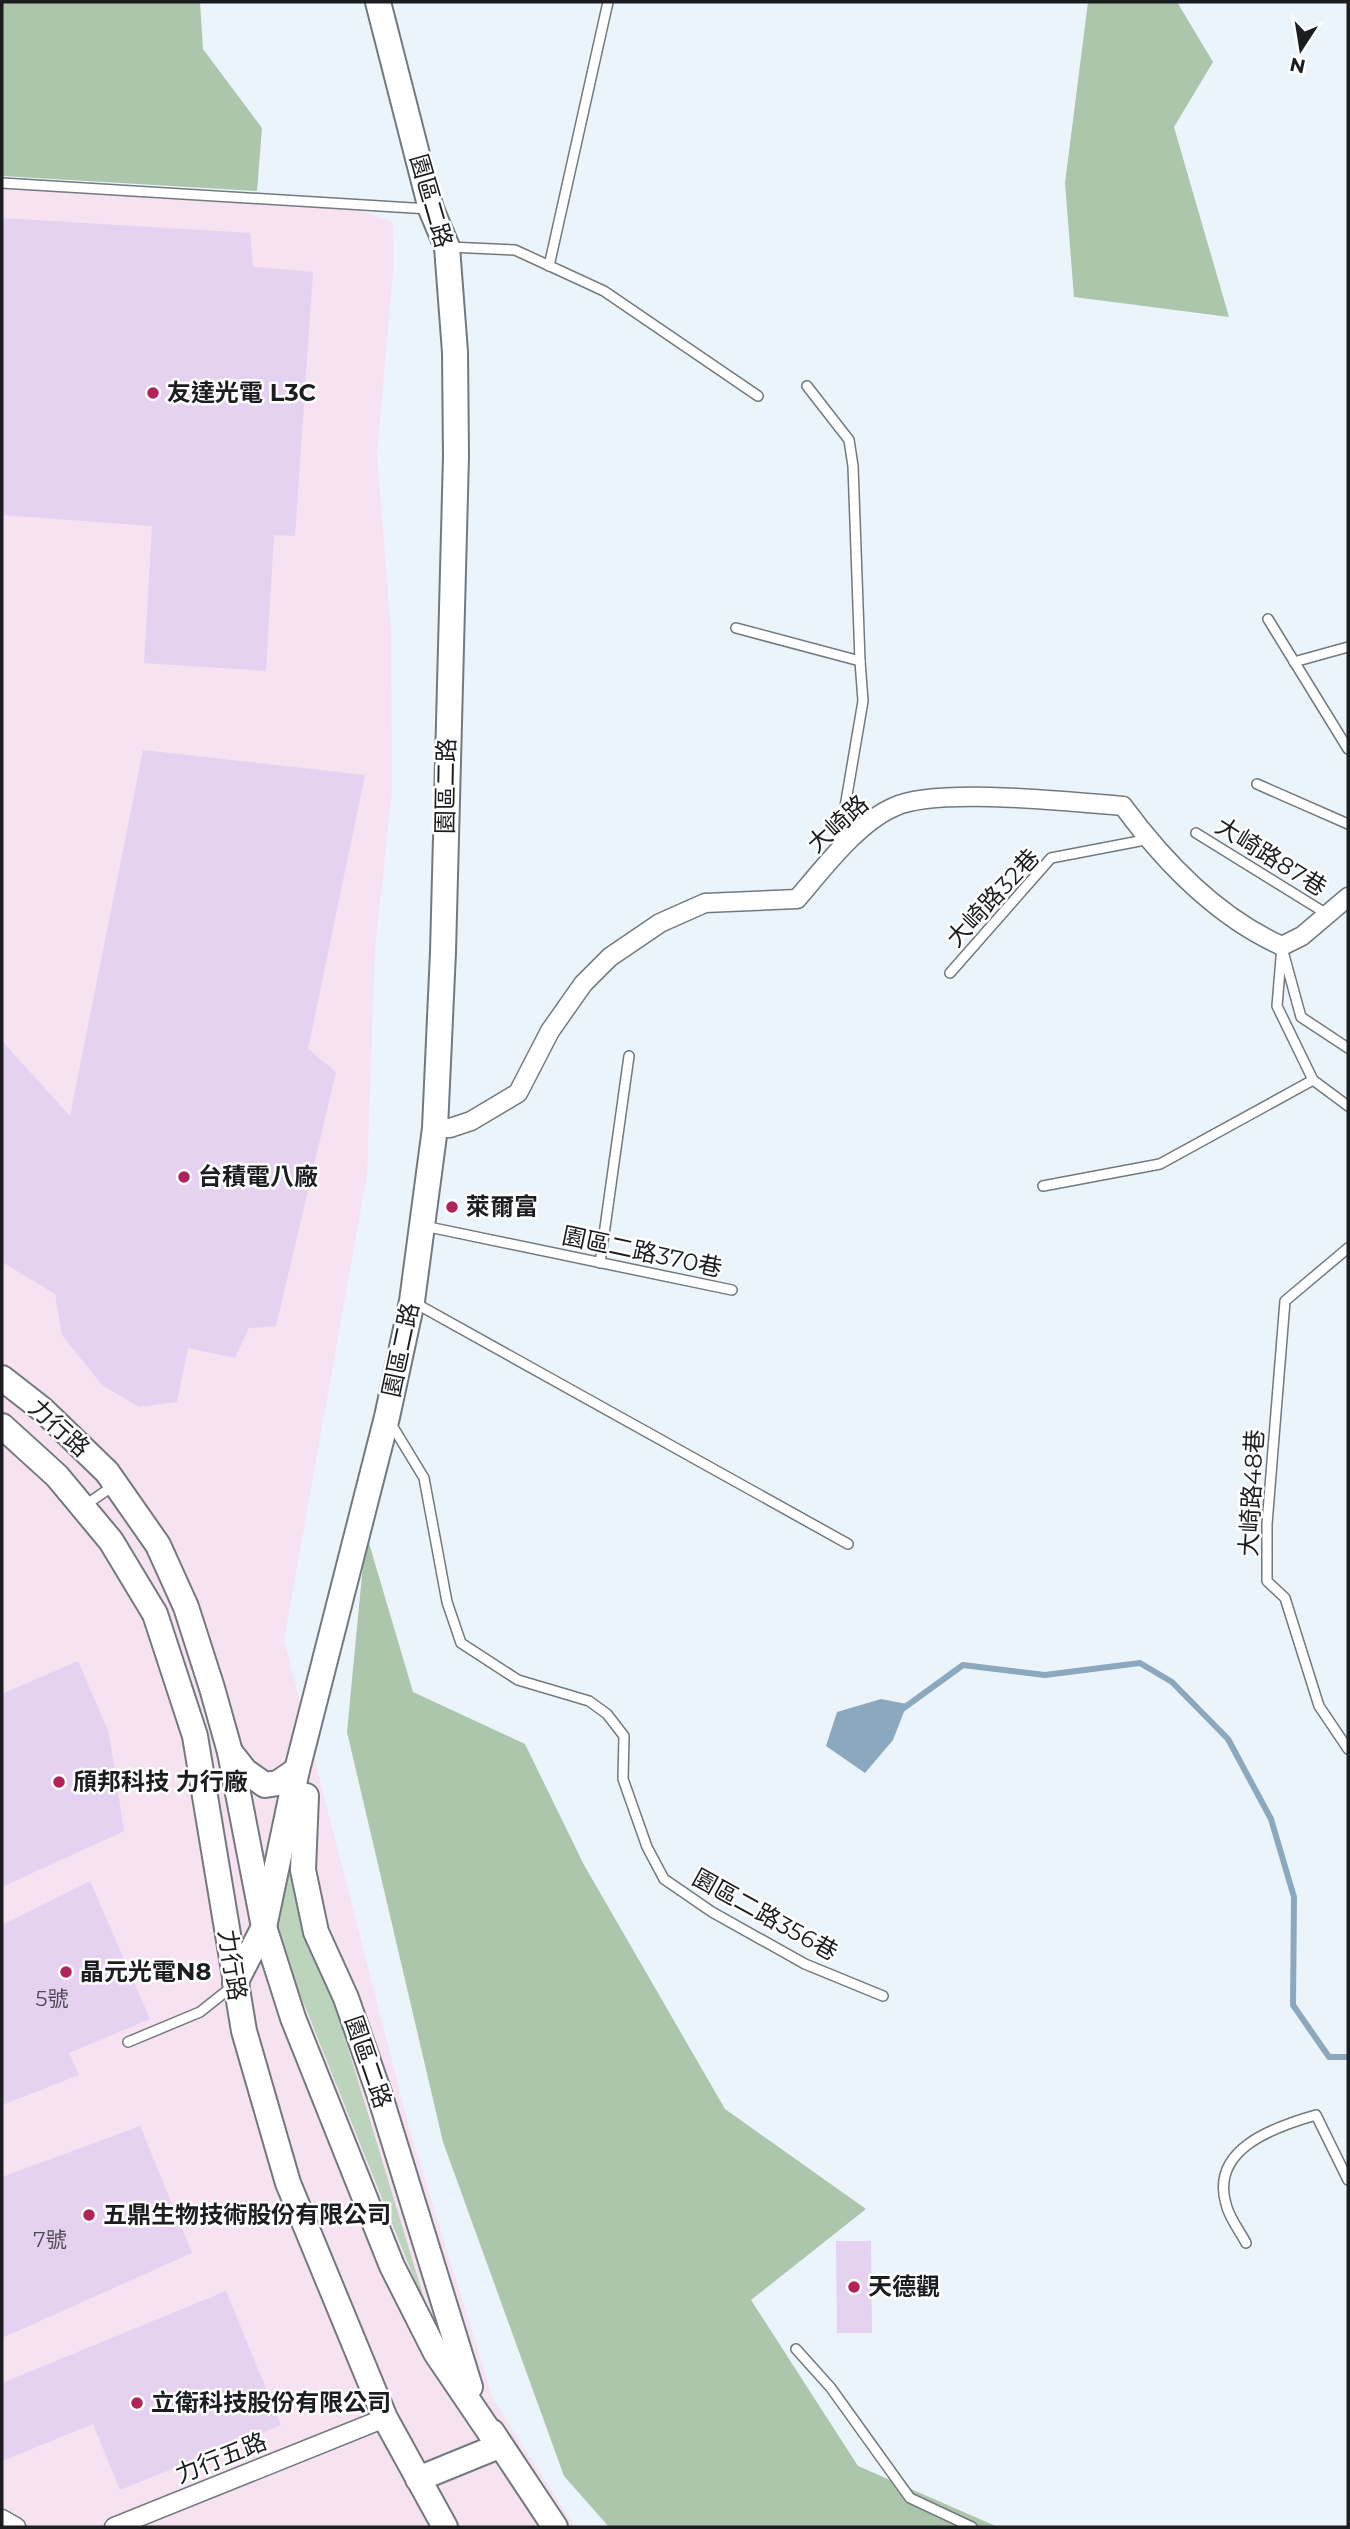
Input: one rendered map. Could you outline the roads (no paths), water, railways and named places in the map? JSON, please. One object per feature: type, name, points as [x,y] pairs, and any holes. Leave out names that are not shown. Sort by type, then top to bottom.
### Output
[{"type":"street","name":"園區二路","points":[[235,1983],[264,1927],[297,1770],[387,1417],[412,1301],[435,1128],[443,952],[456,456],[455,352],[447,247],[431,209],[378,2]]},
{"type":"street","name":"大崎路","points":[[435,1128],[450,1128],[471,1121],[519,1093],[550,1031],[583,984],[610,957],[660,923],[705,903],[797,899],[836,853],[894,807],[925,800],[1054,800],[1123,806],[1222,913],[1282,946]]},
{"type":"street","points":[[1282,946],[1302,936],[1348,897]]},
{"type":"street","name":"力行路","points":[[2,1378],[43,1410],[107,1472],[158,1545],[186,1607],[230,1752],[264,1927],[293,2018],[392,2266],[436,2353],[499,2446]]},
{"type":"street","name":"力行路","points":[[2,1426],[57,1476],[111,1541],[155,1614],[195,1736],[235,1983],[255,2074],[288,2183],[385,2418],[445,2527]]},
{"type":"street","name":"園區二路","points":[[349,1572],[308,1757],[303,1870],[317,1932],[346,1998],[380,2096],[465,2378],[499,2446],[555,2527]]},
{"type":"street","points":[[230,1752],[245,1771],[265,1785],[278,1783],[297,1770]]},
{"type":"street","name":"力行五路","points":[[114,2527],[385,2418]]},
{"type":"street","points":[[418,2479],[499,2446]]},
{"type":"street","points":[[2,2519],[16,2527]]},
{"type":"lane","points":[[549,266],[608,2]]},
{"type":"lane","points":[[2,183],[431,209]]},
{"type":"lane","points":[[447,247],[515,250],[604,292],[758,396]]},
{"type":"lane","points":[[807,386],[849,440],[853,466],[863,701],[836,853]]},
{"type":"lane","points":[[1268,619],[1348,749]]},
{"type":"lane","points":[[736,628],[860,661]]},
{"type":"lane","points":[[1294,662],[1348,647]]},
{"type":"lane","points":[[1257,785],[1348,824]]},
{"type":"lane","name":"大崎路87巷","points":[[1196,833],[1327,914]]},
{"type":"lane","name":"大崎路32巷","points":[[950,973],[1051,858],[1150,838]]},
{"type":"lane","points":[[1282,946],[1301,1017],[1348,1048]]},
{"type":"lane","points":[[1282,946],[1277,1006],[1312,1080],[1348,1106]]},
{"type":"lane","points":[[600,1263],[629,1056]]},
{"type":"lane","points":[[1043,1186],[1160,1164],[1312,1080]]},
{"type":"lane","name":"園區二路370巷","points":[[422,1226],[732,1290]]},
{"type":"lane","name":"大崎路48巷","points":[[1348,1248],[1285,1301],[1267,1524],[1267,1581],[1286,1598],[1319,1706],[1348,1749]]},
{"type":"lane","points":[[412,1301],[848,1544]]},
{"type":"lane","name":"園區二路356巷","points":[[387,1417],[424,1478],[447,1602],[461,1643],[518,1680],[589,1701],[607,1714],[624,1736],[624,1779],[647,1847],[664,1880],[712,1912],[805,1964],[883,1996]]},
{"type":"lane","points":[[83,1507],[116,1485]]},
{"type":"lane","points":[[128,2042],[200,2012],[235,1983]]},
{"type":"lane","points":[[1246,2244],[1226,2207],[1222,2184],[1226,2168],[1236,2153],[1251,2141],[1285,2124],[1315,2115],[1348,2180]]},
{"type":"lane","points":[[796,2349],[831,2388],[910,2498],[972,2527]]},
{"type":"water","points":[[881,1699],[907,1704],[893,1740],[865,1773],[826,1746],[837,1712]]},
{"type":"waterway","points":[[901,1710],[963,1665],[1045,1675],[1140,1663],[1172,1682],[1228,1739],[1271,1819],[1294,1897],[1293,2005],[1329,2057],[1348,2057]]},
{"type":"place","name":"友達光電 L3C","points":[[153,393]]},
{"type":"place","name":"台積電八廠","points":[[184,1177]]},
{"type":"place","name":"萊爾富","points":[[452,1207]]},
{"type":"place","name":"頎邦科技 力行廠","points":[[59,1782]]},
{"type":"place","name":"晶元光電N8","points":[[66,1972]]},
{"type":"place","name":"五鼎生物技術股份有限公司","points":[[89,2215]]},
{"type":"place","name":"天德觀","points":[[854,2287]]},
{"type":"place","name":"立衛科技股份有限公司","points":[[137,2403]]}]
